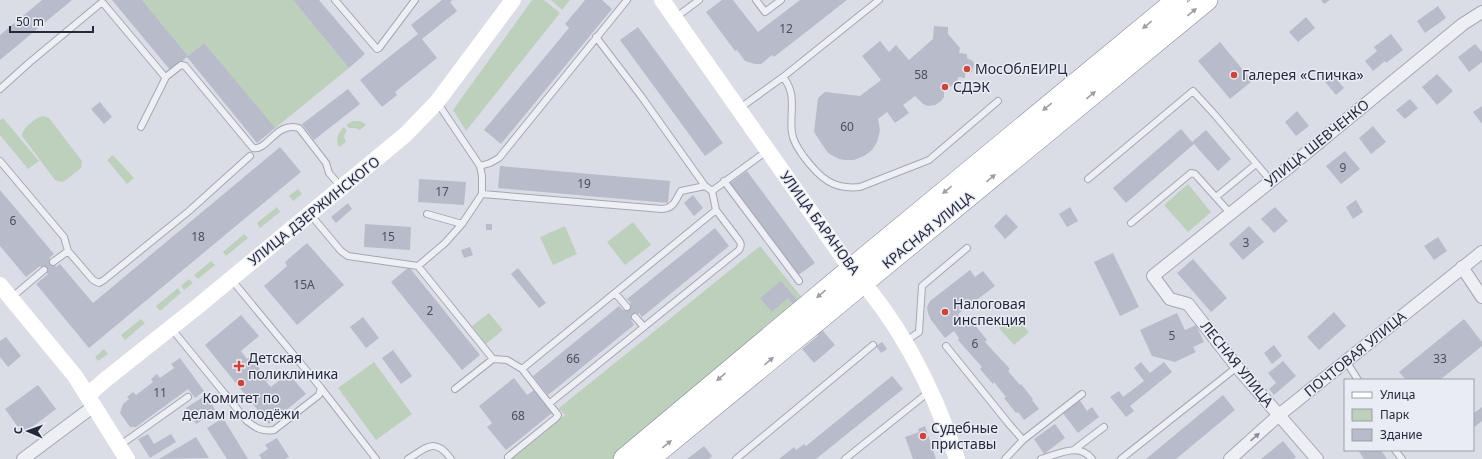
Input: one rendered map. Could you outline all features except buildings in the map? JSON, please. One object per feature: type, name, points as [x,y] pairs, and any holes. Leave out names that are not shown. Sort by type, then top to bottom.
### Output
[{"type":"highway","name":"КРАСНАЯ УЛИЦА","points":[[649,459],[857,276],[1177,0]]},
{"type":"highway","name":"КРАСНАЯ УЛИЦА","points":[[624,459],[1207,0]]},
{"type":"street","name":"УЛИЦА ДЗЕРЖИНСКОГО","points":[[23,459],[91,401],[105,380],[171,328],[396,143],[438,102],[513,0]]},
{"type":"street","name":"УЛИЦА БАРАНОВА","points":[[662,0],[904,342],[941,414],[957,459]]},
{"type":"street","name":"УЛИЦА ШЕВЧЕНКО","points":[[1153,276],[1270,180],[1283,172],[1463,24],[1482,12]]},
{"type":"street","name":"ПОЧТОВАЯ УЛИЦА","points":[[1230,459],[1280,415],[1482,252]]},
{"type":"street","points":[[1462,267],[1482,297]]},
{"type":"street","name":"ЛЕСНАЯ УЛИЦА","points":[[1153,276],[1170,299],[1188,304],[1237,367],[1317,459]]},
{"type":"street","points":[[0,285],[73,373],[123,452]]},
{"type":"lane","points":[[336,0],[377,49],[415,0]]},
{"type":"lane","points":[[480,166],[499,158],[627,0]]},
{"type":"lane","points":[[675,18],[699,0]]},
{"type":"lane","points":[[756,0],[765,12],[781,0]]},
{"type":"lane","points":[[739,109],[784,78],[879,0]]},
{"type":"lane","points":[[0,89],[101,2],[166,77]]},
{"type":"lane","points":[[550,402],[739,250],[741,243],[716,210],[712,191],[706,186],[596,37]]},
{"type":"lane","points":[[140,127],[166,77],[181,65],[185,66],[254,148],[259,148],[282,129],[288,126],[299,128],[326,163],[329,173],[342,188]]},
{"type":"lane","points":[[784,78],[789,84],[792,92],[791,125],[795,144],[811,166],[823,178],[837,186],[851,188],[860,187],[929,160],[998,101]]},
{"type":"lane","points":[[1088,179],[1193,90],[1270,180]]},
{"type":"lane","points":[[418,266],[445,243],[462,224],[482,194],[482,176],[480,166],[438,102]]},
{"type":"lane","points":[[712,191],[768,150]]},
{"type":"lane","points":[[0,161],[64,237],[68,250],[93,280],[99,283],[189,211],[250,156]]},
{"type":"lane","points":[[1216,197],[1256,164]]},
{"type":"lane","points":[[1131,223],[1191,172],[1195,174],[1230,213]]},
{"type":"lane","points":[[724,181],[799,281]]},
{"type":"lane","points":[[482,194],[662,209],[669,208],[674,204],[681,191],[706,186]]},
{"type":"lane","points":[[522,369],[716,210]]},
{"type":"lane","points":[[310,214],[344,254],[348,256],[418,266],[493,359]]},
{"type":"lane","points":[[428,214],[462,224]]},
{"type":"lane","points":[[904,342],[919,332],[922,286],[967,248]]},
{"type":"lane","points":[[53,262],[68,250]]},
{"type":"lane","points":[[10,298],[44,270]]},
{"type":"lane","points":[[231,279],[321,388],[376,459]]},
{"type":"lane","points":[[615,293],[626,307]]},
{"type":"lane","points":[[635,317],[644,327]]},
{"type":"lane","points":[[171,328],[247,421],[260,430],[274,430],[319,395],[321,388]]},
{"type":"lane","points":[[736,459],[874,345]]},
{"type":"lane","points":[[946,346],[1023,440]]},
{"type":"lane","points":[[455,389],[493,359],[507,360],[522,369],[550,402],[558,414],[556,418],[508,457]]},
{"type":"lane","points":[[1346,361],[1357,379]]},
{"type":"lane","points":[[1121,459],[1237,367]]},
{"type":"lane","points":[[845,459],[930,391]]},
{"type":"lane","points":[[1005,459],[1023,440],[1082,394]]},
{"type":"lane","points":[[123,452],[188,397]]},
{"type":"lane","points":[[1041,459],[1075,449],[1104,427]]},
{"type":"lane","points":[[408,459],[428,447],[436,446],[442,448],[451,459]]},
{"type":"lane","points":[[1075,449],[1085,452],[1092,459]]},
{"type":"lane","points":[[1396,451],[1402,459]]},
{"type":"green space","points":[[142,0],[293,0],[349,68],[274,129],[204,43],[188,56]]},
{"type":"green space","points":[[532,0],[544,0],[560,13],[466,131],[453,110]]},
{"type":"green space","points":[[551,0],[570,0],[562,10]]},
{"type":"green space","points":[[43,116],[49,118],[82,161],[81,168],[62,182],[55,180],[22,136],[24,130],[30,124]]},
{"type":"green space","points":[[3,118],[39,161],[28,169],[0,135],[0,120]]},
{"type":"green space","points":[[353,121],[361,121],[366,125],[360,130],[349,128],[346,125]]},
{"type":"green space","points":[[344,127],[347,130],[344,136],[346,142],[339,147],[337,141],[338,136]]},
{"type":"green space","points":[[113,155],[134,178],[127,184],[107,160]]},
{"type":"green space","points":[[1188,184],[1211,212],[1188,232],[1164,205]]},
{"type":"green space","points":[[298,189],[302,194],[293,201],[289,196]]},
{"type":"green space","points":[[277,207],[280,212],[260,228],[257,223]]},
{"type":"green space","points":[[633,222],[651,245],[625,265],[607,242]]},
{"type":"green space","points":[[565,226],[577,254],[553,265],[540,237]]},
{"type":"green space","points":[[244,234],[248,238],[226,256],[223,252]]},
{"type":"green space","points":[[760,246],[803,299],[613,459],[510,459],[565,415],[559,408]]},
{"type":"green space","points":[[211,261],[215,265],[198,279],[194,275]]},
{"type":"green space","points":[[189,279],[193,283],[184,290],[181,286]]},
{"type":"green space","points":[[178,288],[181,293],[160,311],[156,306]]},
{"type":"green space","points":[[489,313],[503,330],[486,344],[472,326]]},
{"type":"green space","points":[[1014,315],[1029,332],[1014,345],[999,328]]},
{"type":"green space","points":[[141,319],[145,323],[125,340],[121,335]]},
{"type":"green space","points":[[104,349],[108,354],[98,361],[95,357]]},
{"type":"green space","points":[[374,362],[412,414],[376,440],[338,388]]},
{"type":"place","name":"МосОблЕИРЦ","points":[[967,69]]},
{"type":"place","name":"Галерея «Спичка»","points":[[1234,75]]},
{"type":"place","name":"СДЭК","points":[[945,87]]},
{"type":"place","name":"Налоговая инспекция","points":[[945,312]]},
{"type":"place","name":"Детская поликлиника","points":[[239,366]]},
{"type":"place","name":"Комитет по делам молодёжи","points":[[241,383]]},
{"type":"place","name":"Судебные приставы","points":[[923,436]]}]
